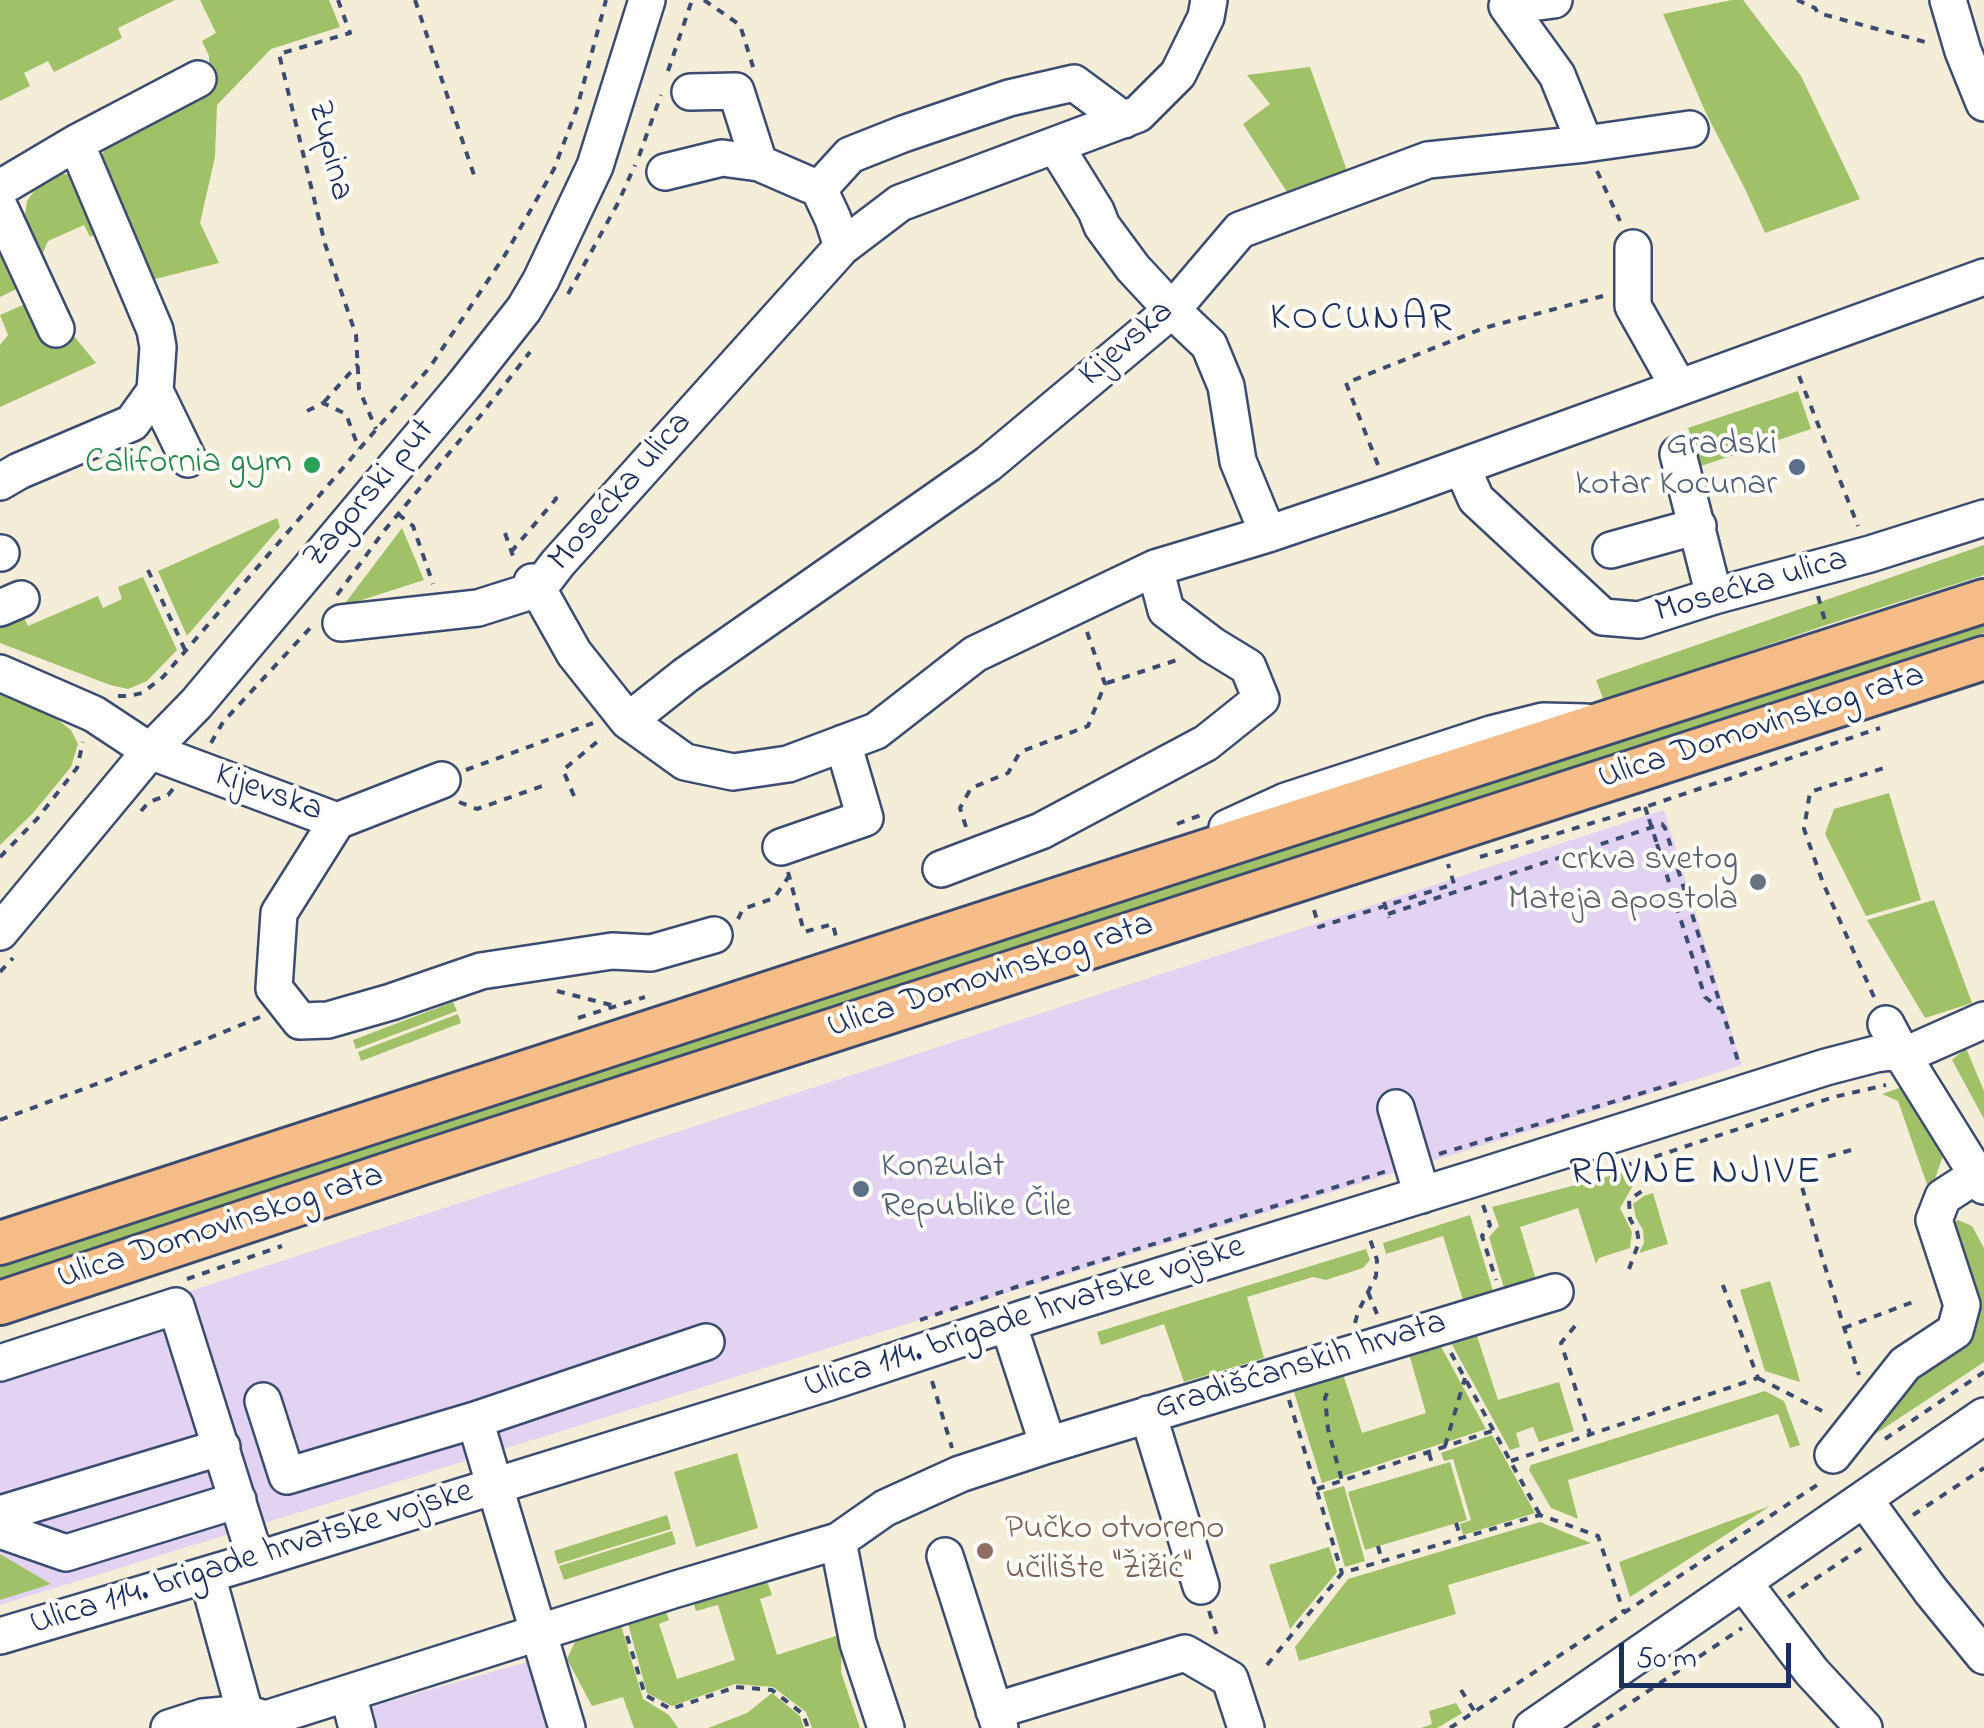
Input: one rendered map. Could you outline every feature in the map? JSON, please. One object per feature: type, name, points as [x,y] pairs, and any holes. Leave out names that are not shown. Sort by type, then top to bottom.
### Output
[{"type":"main road","name":"Ulica Domovinskog rata","points":[[0,1243],[1984,602]]},
{"type":"main road","name":"Ulica Domovinskog rata","points":[[0,1303],[441,1156],[1984,658]]},
{"type":"street","name":"Zagorski put","points":[[0,932],[464,386],[524,309],[595,166],[646,0]]},
{"type":"street","name":"Mosećka ulica","points":[[1209,0],[1206,16],[1178,74],[1138,114],[900,203],[842,246],[535,586],[574,653],[625,717],[685,762],[733,772],[788,764],[876,731],[975,654],[1155,568],[1389,493],[1984,278]]},
{"type":"street","points":[[1554,0],[1507,6],[1557,75],[1585,144]]},
{"type":"street","points":[[1948,0],[1960,46],[1984,103]]},
{"type":"street","points":[[0,188],[198,79]]},
{"type":"street","points":[[819,189],[850,154],[1009,98],[1074,83],[1124,120]]},
{"type":"street","points":[[690,92],[736,91],[758,163]]},
{"type":"street","name":"Kijevska","points":[[625,717],[988,464],[1172,310],[1240,230],[1428,160],[1690,129]]},
{"type":"street","points":[[76,144],[155,330],[156,391],[188,459]]},
{"type":"street","points":[[665,172],[722,158],[758,163],[819,189],[842,246]]},
{"type":"street","points":[[1063,158],[1102,226],[1133,268],[1209,345],[1226,386],[1238,461],[1268,534]]},
{"type":"street","points":[[0,208],[56,330]]},
{"type":"street","points":[[1633,248],[1633,306],[1678,386]]},
{"type":"street","points":[[0,482],[132,423],[156,391]]},
{"type":"street","points":[[1678,454],[1714,596]]},
{"type":"street","name":"Mosećka ulica","points":[[1462,466],[1476,499],[1602,617],[1639,620],[1984,518]]},
{"type":"street","points":[[1611,550],[1698,526]]},
{"type":"street","points":[[941,869],[1040,832],[1206,743],[1261,700],[1248,667],[1166,610],[1155,568]]},
{"type":"street","points":[[341,623],[478,608],[535,586]]},
{"type":"street","name":"Kijevska","points":[[0,674],[94,714],[150,751],[337,821],[442,780]]},
{"type":"street","points":[[785,862],[866,818],[843,743]]},
{"type":"street","points":[[337,821],[279,913],[274,988],[300,1021],[328,1020],[482,972],[612,951],[650,953],[714,935]]},
{"type":"street","points":[[1851,1444],[1905,1364],[1955,1330],[1962,1305],[1934,1220],[1944,1198],[1980,1181],[1881,1012]]},
{"type":"street","name":"Ulica 114. brigade hrvatske vojske","points":[[0,1636],[496,1486],[1826,1067],[1891,1052],[1910,1066],[1984,1020]]},
{"type":"street","points":[[1396,1108],[1422,1195]]},
{"type":"street","name":"Gradišćanskih hrvata","points":[[169,1728],[203,1717],[246,1713],[266,1718],[838,1541],[885,1508],[960,1474],[1555,1292]]},
{"type":"street","points":[[0,1363],[176,1306],[256,1560]]},
{"type":"street","points":[[1008,1323],[1048,1445]]},
{"type":"street","points":[[263,1401],[287,1476],[475,1420],[706,1342]]},
{"type":"street","points":[[1148,1414],[1201,1586]]},
{"type":"street","points":[[1532,1728],[1984,1416]]},
{"type":"street","points":[[475,1420],[567,1728]]},
{"type":"street","points":[[0,1514],[222,1448]]},
{"type":"street","points":[[1864,1499],[1931,1592],[1984,1656]]},
{"type":"street","points":[[0,1530],[66,1553],[238,1500]]},
{"type":"street","points":[[838,1541],[858,1643],[886,1728]]},
{"type":"street","points":[[945,1556],[997,1720],[1184,1653],[1230,1678],[1246,1728]]},
{"type":"street","points":[[206,1575],[246,1713]]},
{"type":"street","points":[[1743,1582],[1812,1672],[1864,1728]]},
{"type":"street","points":[[348,1694],[358,1728]]},
{"type":"path","name":"Zupina","points":[[338,0],[350,33],[278,54],[326,244],[356,336],[358,364]]},
{"type":"path","points":[[415,0],[476,178]]},
{"type":"path","points":[[0,857],[38,819],[77,768],[84,746],[82,731],[106,692],[129,696],[142,692],[162,677],[430,367],[505,255],[554,169],[577,108],[606,0]]},
{"type":"path","points":[[1798,0],[1815,8]]},
{"type":"path","points":[[1814,0],[1818,13],[1960,46]]},
{"type":"path","points":[[595,42],[606,36]]},
{"type":"path","points":[[1585,144],[1633,248]]},
{"type":"path","points":[[1389,493],[1346,383],[1484,328],[1632,288]]},
{"type":"path","points":[[1788,349],[1870,554]]},
{"type":"path","points":[[306,411],[323,403],[358,364]]},
{"type":"path","points":[[358,364],[359,389],[376,429]]},
{"type":"path","points":[[323,403],[346,414],[358,448]]},
{"type":"path","points":[[511,552],[556,499],[553,490]]},
{"type":"path","points":[[398,514],[413,526],[432,581]]},
{"type":"path","points":[[148,570],[185,650]]},
{"type":"path","points":[[976,856],[960,808],[971,788],[1008,773],[1020,752],[1088,726],[1105,684],[1077,606]]},
{"type":"path","points":[[1105,684],[1216,647]]},
{"type":"path","points":[[548,784],[477,809],[442,780],[532,745],[625,717]]},
{"type":"path","points":[[574,796],[564,770],[625,717]]},
{"type":"path","points":[[1881,1012],[1822,883],[1804,829],[1810,792],[1884,768]]},
{"type":"path","points":[[1645,807],[1704,997],[1722,1011]]},
{"type":"path","points":[[1385,904],[1389,916],[1662,824],[1742,1072]]},
{"type":"path","points":[[714,935],[732,930],[743,909],[774,898],[785,862]]},
{"type":"path","points":[[785,862],[804,932],[833,924],[836,937]]},
{"type":"path","points":[[1314,908],[1320,927],[1454,884],[1448,864]]},
{"type":"path","points":[[0,1120],[288,1006]]},
{"type":"path","points":[[1599,1171],[1639,1162],[1834,1097],[1910,1066]]},
{"type":"path","points":[[1851,1150],[1796,1166],[1844,1328],[1851,1444]]},
{"type":"path","points":[[1629,1269],[1639,1242],[1630,1219],[1629,1200],[1642,1191],[1644,1181],[1639,1162]]},
{"type":"path","points":[[1482,1203],[1490,1225],[1482,1236],[1505,1307]]},
{"type":"path","points":[[1342,1481],[1328,1429],[1325,1398],[1376,1276],[1377,1260],[1370,1239]]},
{"type":"path","points":[[1722,1283],[1758,1378],[1851,1444]]},
{"type":"path","points":[[1844,1328],[1918,1300]]},
{"type":"path","points":[[1575,1326],[1562,1343],[1590,1434]]},
{"type":"path","points":[[1437,1328],[1540,1515]]},
{"type":"path","points":[[1450,1728],[1624,1613],[1851,1444],[1984,1372]]},
{"type":"path","points":[[1280,1374],[1342,1573]]},
{"type":"path","points":[[930,1376],[960,1474]]},
{"type":"path","points":[[1444,1448],[1465,1378]]},
{"type":"path","points":[[1510,1461],[1758,1378]]},
{"type":"path","points":[[1316,1490],[1494,1430]]},
{"type":"path","points":[[1429,1453],[1434,1467]]},
{"type":"path","points":[[1363,1475],[1366,1486]]},
{"type":"path","points":[[1267,1665],[1342,1573],[1540,1515],[1598,1536],[1624,1613]]},
{"type":"path","points":[[1456,1523],[1460,1538]]},
{"type":"path","points":[[1378,1546],[1382,1561]]},
{"type":"path","points":[[619,1607],[645,1696],[671,1709],[736,1687],[772,1690],[803,1714],[808,1728]]},
{"type":"path","points":[[1461,1690],[1475,1712]]},
{"type":"shaded area","points":[[1664,810],[1742,1065],[0,1605],[0,1353]]},
{"type":"shaded area","points":[[538,1659],[558,1728],[374,1728],[369,1707]]},
{"type":"green space","points":[[0,0],[175,0],[118,28],[122,38],[54,72],[48,61],[24,73],[30,86],[0,101]]},
{"type":"green space","points":[[200,0],[329,0],[340,27],[271,49],[217,105],[215,157],[200,223],[219,263],[151,280],[99,163],[105,148],[209,91],[209,56],[202,41],[216,33]]},
{"type":"green space","points":[[1743,0],[1801,76],[1860,199],[1765,233],[1663,14]]},
{"type":"green space","points":[[1310,67],[1347,171],[1287,192],[1243,124],[1270,104],[1247,75]]},
{"type":"green space","points":[[57,174],[73,174],[107,229],[90,237],[84,225],[48,241],[41,257],[24,221],[27,201],[39,184]]},
{"type":"green space","points":[[0,234],[23,286],[0,297]]},
{"type":"green space","points":[[30,302],[48,341],[73,335],[96,363],[0,407],[0,345],[8,335],[0,315]]},
{"type":"green space","points":[[1798,391],[1811,429],[1701,466],[1688,428]]},
{"type":"green space","points":[[277,518],[280,527],[187,636],[158,571]]},
{"type":"green space","points":[[402,528],[424,580],[343,606]]},
{"type":"green space","points":[[1984,545],[1984,575],[1604,701],[1596,680]]},
{"type":"green space","points":[[143,577],[177,650],[147,681],[128,689],[110,685],[0,643],[0,617],[21,611],[28,626],[98,596],[103,608],[122,599],[118,587]]},
{"type":"green space","points":[[1984,622],[1984,633],[1542,780],[653,1065],[505,1118],[0,1282],[0,1264],[183,1203]]},
{"type":"green space","points":[[0,689],[36,703],[71,730],[78,744],[71,767],[0,845]]},
{"type":"green space","points":[[1889,793],[1921,900],[1866,916],[1825,834],[1834,809]]},
{"type":"green space","points":[[1934,900],[1972,1003],[1925,1018],[1867,920]]},
{"type":"green space","points":[[453,1002],[457,1011],[356,1049],[353,1040]]},
{"type":"green space","points":[[458,1014],[461,1023],[361,1061],[358,1052]]},
{"type":"green space","points":[[1966,1048],[1984,1091],[1984,1119],[1952,1060]]},
{"type":"green space","points":[[1902,1087],[1943,1156],[1930,1193],[1898,1101],[1882,1094]]},
{"type":"green space","points":[[1633,1170],[1634,1184],[1620,1208],[1632,1232],[1630,1248],[1599,1258],[1596,1264],[1578,1208],[1520,1227],[1537,1283],[1533,1279],[1504,1288],[1489,1237],[1499,1226],[1492,1207]]},
{"type":"green space","points":[[1653,1193],[1668,1244],[1639,1253],[1644,1243],[1643,1230],[1633,1204]]},
{"type":"green space","points":[[1470,1215],[1493,1291],[1463,1300],[1443,1236],[1386,1254],[1383,1243]]},
{"type":"green space","points":[[1958,1220],[1972,1226],[1984,1248],[1984,1362],[1851,1450],[1909,1375],[1968,1336],[1976,1326],[1976,1313],[1946,1226]]},
{"type":"green space","points":[[1366,1249],[1370,1260],[1363,1268],[1326,1280],[1313,1277],[1247,1297],[1264,1358],[1184,1382],[1164,1324],[1101,1345],[1097,1332]]},
{"type":"green space","points":[[1770,1281],[1800,1382],[1765,1371],[1740,1290]]},
{"type":"green space","points":[[1476,1333],[1498,1400],[1559,1382],[1574,1431],[1539,1442],[1533,1427],[1516,1433],[1520,1447],[1510,1450],[1450,1341]]},
{"type":"green space","points":[[1439,1343],[1486,1429],[1322,1483],[1294,1392],[1343,1374],[1362,1433],[1426,1413],[1409,1354]]},
{"type":"green space","points":[[1765,1391],[1784,1401],[1800,1445],[1790,1448],[1778,1414],[1568,1480],[1578,1519],[1551,1508],[1529,1470],[1531,1465]]},
{"type":"green space","points":[[1492,1435],[1535,1513],[1463,1535],[1460,1524],[1471,1520],[1453,1459],[1444,1461],[1441,1453]]},
{"type":"green space","points":[[737,1453],[758,1528],[696,1547],[674,1472]]},
{"type":"green space","points":[[1450,1462],[1467,1520],[1365,1550],[1348,1492]]},
{"type":"green space","points":[[1344,1486],[1365,1561],[1345,1567],[1323,1492]]},
{"type":"green space","points":[[1770,1506],[1630,1597],[1619,1562]]},
{"type":"green space","points":[[667,1515],[671,1529],[558,1564],[554,1551]]},
{"type":"green space","points":[[1540,1522],[1591,1543],[1448,1585],[1456,1614],[1299,1661],[1295,1647],[1348,1579]]},
{"type":"green space","points":[[672,1531],[676,1544],[564,1580],[559,1566]]},
{"type":"green space","points":[[1329,1547],[1337,1572],[1290,1629],[1269,1565]]},
{"type":"green space","points":[[0,1554],[51,1584],[0,1600]]},
{"type":"green space","points":[[767,1581],[772,1595],[760,1599],[777,1655],[842,1634],[841,1672],[860,1728],[812,1728],[806,1712],[773,1687],[735,1684],[672,1706],[647,1693],[627,1620],[665,1609],[669,1620],[659,1624],[677,1679],[735,1660],[718,1605],[696,1611],[693,1602]]},
{"type":"green space","points":[[620,1622],[643,1699],[669,1715],[678,1728],[634,1728],[623,1697],[592,1706],[567,1659],[579,1633]]},
{"type":"green space","points":[[772,1693],[800,1716],[804,1728],[708,1728],[747,1713]]},
{"type":"green space","points":[[1456,1703],[1462,1713],[1437,1728],[1421,1728],[1432,1724],[1429,1711]]},
{"type":"place","name":"California gym","points":[[312,465]]},
{"type":"place","name":"Gradski kotar Kocunar","points":[[1797,467]]},
{"type":"place","name":"crkva svetog Mateja apostola","points":[[1758,882]]},
{"type":"place","name":"Konzulat Republike Čile","points":[[861,1189]]},
{"type":"place","name":"Pučko otvoreno učilište \"Žižić\"","points":[[985,1551]]},
{"type":"district","name":"KOCUNAR","points":[[1362,321]]},
{"type":"district","name":"RAVNE NJIVE","points":[[1696,1175]]}]
